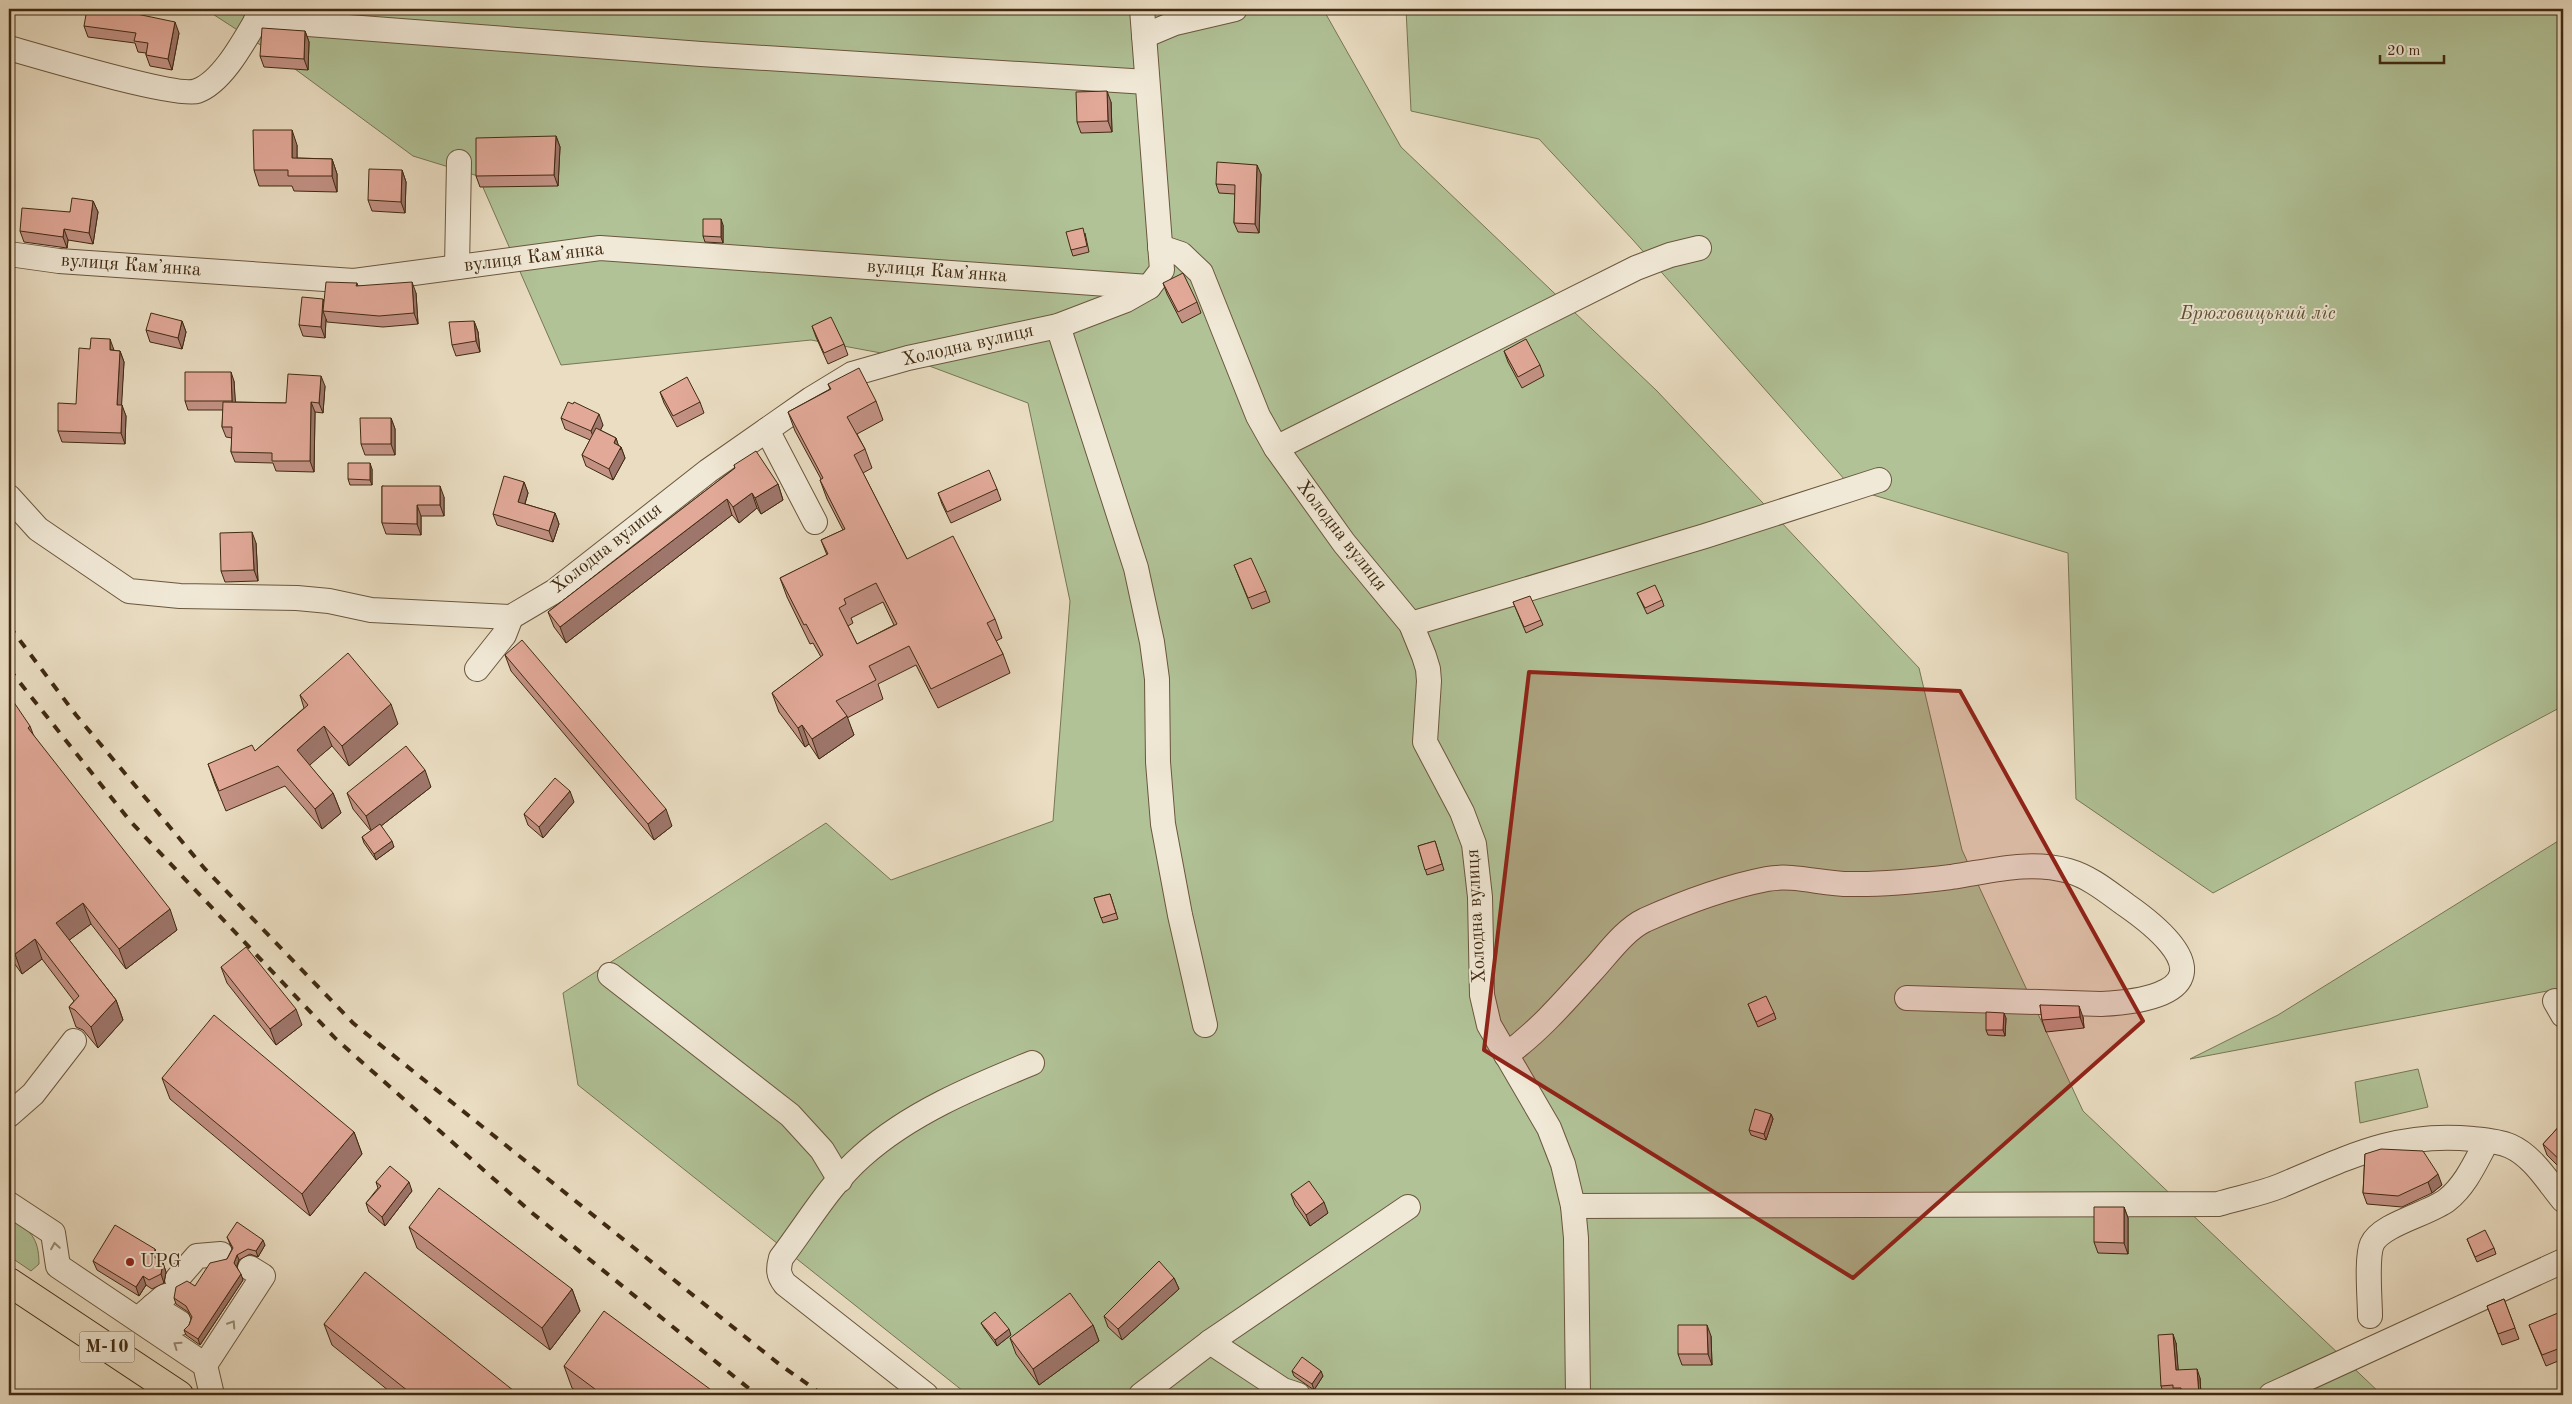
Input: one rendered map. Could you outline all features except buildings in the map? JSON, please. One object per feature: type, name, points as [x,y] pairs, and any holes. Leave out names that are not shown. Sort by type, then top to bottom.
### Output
[{"type":"main road","name":"М-10","points":[[10,1285],[179,1395]]},
{"type":"street","name":"Холодна вулиця","points":[[511,617],[555,591],[708,471],[811,399],[852,374],[908,358],[1058,326],[1126,300],[1149,287],[1162,270],[1142,9]]},
{"type":"street","points":[[1144,36],[1175,23],[1235,9]]},
{"type":"street","points":[[9,48],[134,81],[176,90],[197,91],[220,75],[259,14],[731,56],[1147,82]]},
{"type":"street","points":[[457,267],[459,162]]},
{"type":"street","name":"Холодна вулиця","points":[[1160,247],[1181,254],[1201,273],[1258,416],[1276,448],[1344,543],[1411,624],[1428,669],[1425,742],[1462,812],[1474,844],[1480,897],[1482,995],[1490,1025],[1549,1128],[1563,1164],[1573,1206],[1576,1238],[1578,1395]]},
{"type":"street","name":"вулиця Камʼянка","points":[[9,254],[59,261],[354,281],[600,248],[1149,287]]},
{"type":"street","points":[[1276,448],[1636,268],[1670,255],[1699,248]]},
{"type":"street","points":[[1058,326],[1136,568],[1152,642],[1157,679],[1158,762],[1163,824],[1180,915],[1205,1025]]},
{"type":"street","points":[[766,430],[815,522]]},
{"type":"street","points":[[1411,624],[1705,536],[1879,480]]},
{"type":"street","points":[[9,497],[38,529],[130,591],[180,596],[297,598],[329,601],[371,610],[511,617],[504,634],[477,669]]},
{"type":"street","points":[[1506,1055],[1545,1023],[1614,947],[1643,921],[1707,896],[1769,879],[1787,877],[1817,882],[1859,884],[1952,877],[2017,866],[2055,868],[2086,878],[2148,921],[2174,947],[2183,967],[2182,978],[2168,990],[2150,998],[2127,1003],[2101,1004],[1907,998]]},
{"type":"street","points":[[610,976],[790,1115],[822,1150],[840,1180]]},
{"type":"street","points":[[9,1115],[33,1094],[74,1041]]},
{"type":"street","points":[[926,1395],[809,1305],[785,1284],[779,1276],[778,1267],[781,1258],[840,1180],[862,1156],[899,1129],[970,1089],[1032,1063]]},
{"type":"street","points":[[1573,1206],[2218,1204],[2278,1187],[2351,1155],[2400,1142],[2446,1136],[2487,1140],[2511,1146],[2534,1164],[2563,1200]]},
{"type":"street","points":[[2370,1316],[2370,1254],[2374,1240],[2385,1231],[2436,1207],[2448,1199],[2463,1184],[2487,1140]]},
{"type":"street","points":[[9,1204],[53,1233],[58,1266],[158,1300],[209,1349]]},
{"type":"street","points":[[1141,1395],[1210,1342],[1408,1207]]},
{"type":"street","points":[[158,1300],[197,1256],[221,1254]]},
{"type":"street","points":[[2271,1395],[2563,1261]]},
{"type":"street","points":[[212,1395],[209,1349],[262,1276],[250,1268]]},
{"type":"street","points":[[158,1300],[180,1323]]},
{"type":"street","points":[[1210,1342],[1283,1390],[1298,1395]]},
{"type":"highlighted area","points":[[1529,672],[1960,691],[2143,1021],[1853,1278],[1484,1050]]},
{"type":"green space","points":[[205,9],[1323,9],[1401,147],[1657,391],[1919,668],[1962,850],[2083,1111],[2382,1395],[968,1395],[578,1085],[563,993],[826,823],[891,880],[1053,821],[1070,601],[1028,403],[908,358],[811,340],[561,365],[478,176],[413,156],[276,55]]},
{"type":"green space","name":"Брюховицький ліс","points":[[1406,9],[2563,9],[2563,706],[2213,893],[2076,799],[2068,553],[1853,489],[1633,240],[1539,139],[1411,111]]},
{"type":"green space","points":[[2563,838],[2563,988],[2190,1059],[2278,1015]]},
{"type":"green space","points":[[2418,1069],[2428,1107],[2360,1123],[2355,1082]]},
{"type":"green space","points":[[9,1216],[23,1226],[35,1241],[39,1255],[39,1264],[31,1271],[9,1256]]},
{"type":"railway","points":[[9,626],[76,715],[205,869],[353,1023],[779,1364],[823,1395]]},
{"type":"railway","points":[[9,669],[130,821],[336,1039],[531,1212],[757,1395]]},
{"type":"place","name":"UPG","points":[[130,1262]]}]
